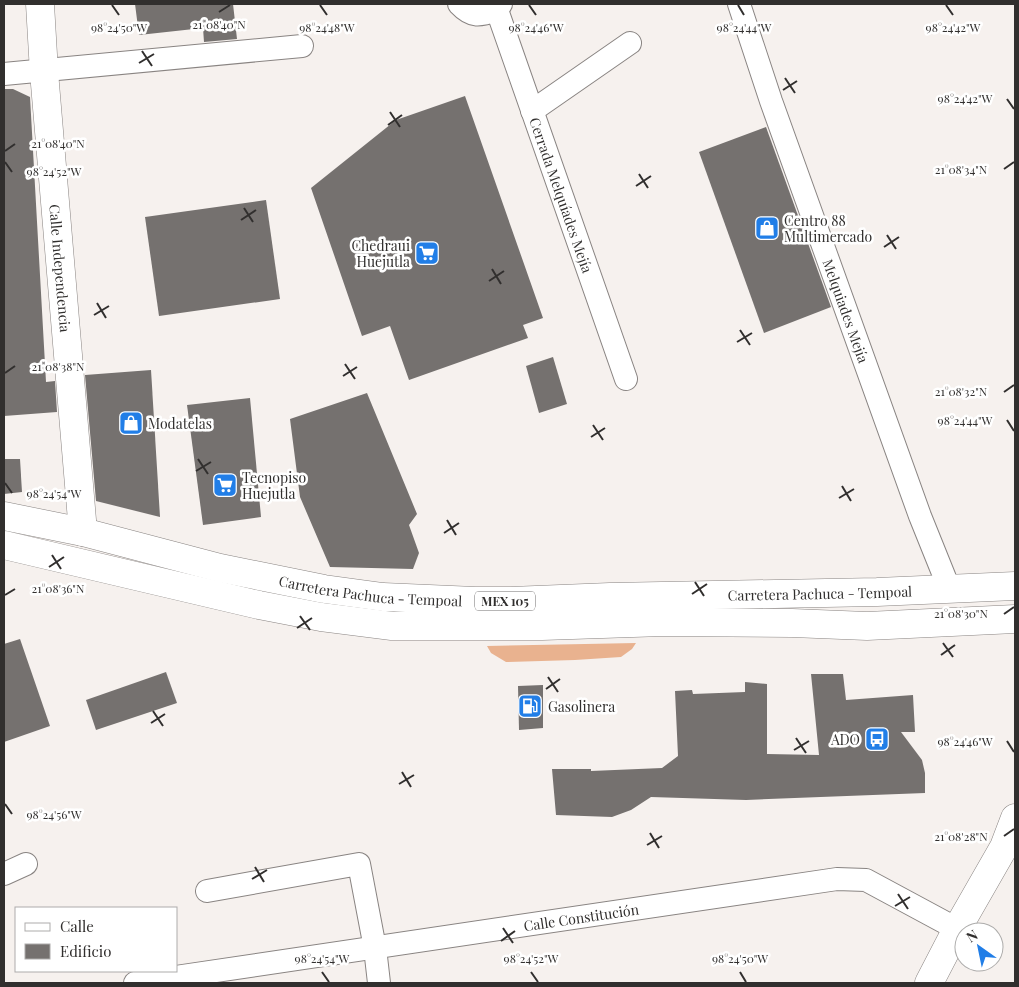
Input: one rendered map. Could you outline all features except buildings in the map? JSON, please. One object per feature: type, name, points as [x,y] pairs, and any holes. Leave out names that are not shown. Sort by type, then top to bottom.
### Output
[{"type":"main road","name":"Calle Independencia","points":[[40,4],[44,72],[83,532]]},
{"type":"main road","name":"Carretera Pachuca - Tempoal","points":[[4,516],[83,532],[220,568],[324,589],[383,597],[511,601],[610,597],[877,592],[1015,586]]},
{"type":"main road","name":"Carretera Pachuca - Tempoal","points":[[4,545],[259,605],[322,617],[392,626],[542,626],[663,622],[792,622],[877,625],[1015,619]]},
{"type":"main road","points":[[877,592],[877,625]]},
{"type":"main road","points":[[961,922],[1009,848],[1015,818]]},
{"type":"main road","points":[[929,983],[954,935]]},
{"type":"street","points":[[459,4],[466,12],[493,10]]},
{"type":"street","name":"Melquiades Mejía","points":[[739,4],[771,101],[920,516],[949,588]]},
{"type":"street","name":"Cerrada Melquíades Mejía","points":[[493,10],[532,111],[626,379]]},
{"type":"street","points":[[532,111],[630,43]]},
{"type":"street","points":[[4,74],[44,72],[302,46]]},
{"type":"street","points":[[4,874],[26,864]]},
{"type":"street","points":[[207,891],[359,864],[375,948],[379,983]]},
{"type":"street","name":"Calle Constitución","points":[[135,983],[837,879],[866,880],[954,927]]},
{"type":"shaded area","points":[[636,643],[632,649],[621,657],[506,662],[491,653],[487,646]]},
{"type":"place","name":"Centro 88 Multimercado","points":[[767,228]]},
{"type":"place","name":"Chedraui Huejutla","points":[[427,253]]},
{"type":"place","name":"Modatelas","points":[[131,423]]},
{"type":"place","name":"Tecnopiso Huejutla","points":[[225,485]]},
{"type":"place","name":"Gasolinera","points":[[530,706]]},
{"type":"place","name":"ADO","points":[[877,739]]}]
